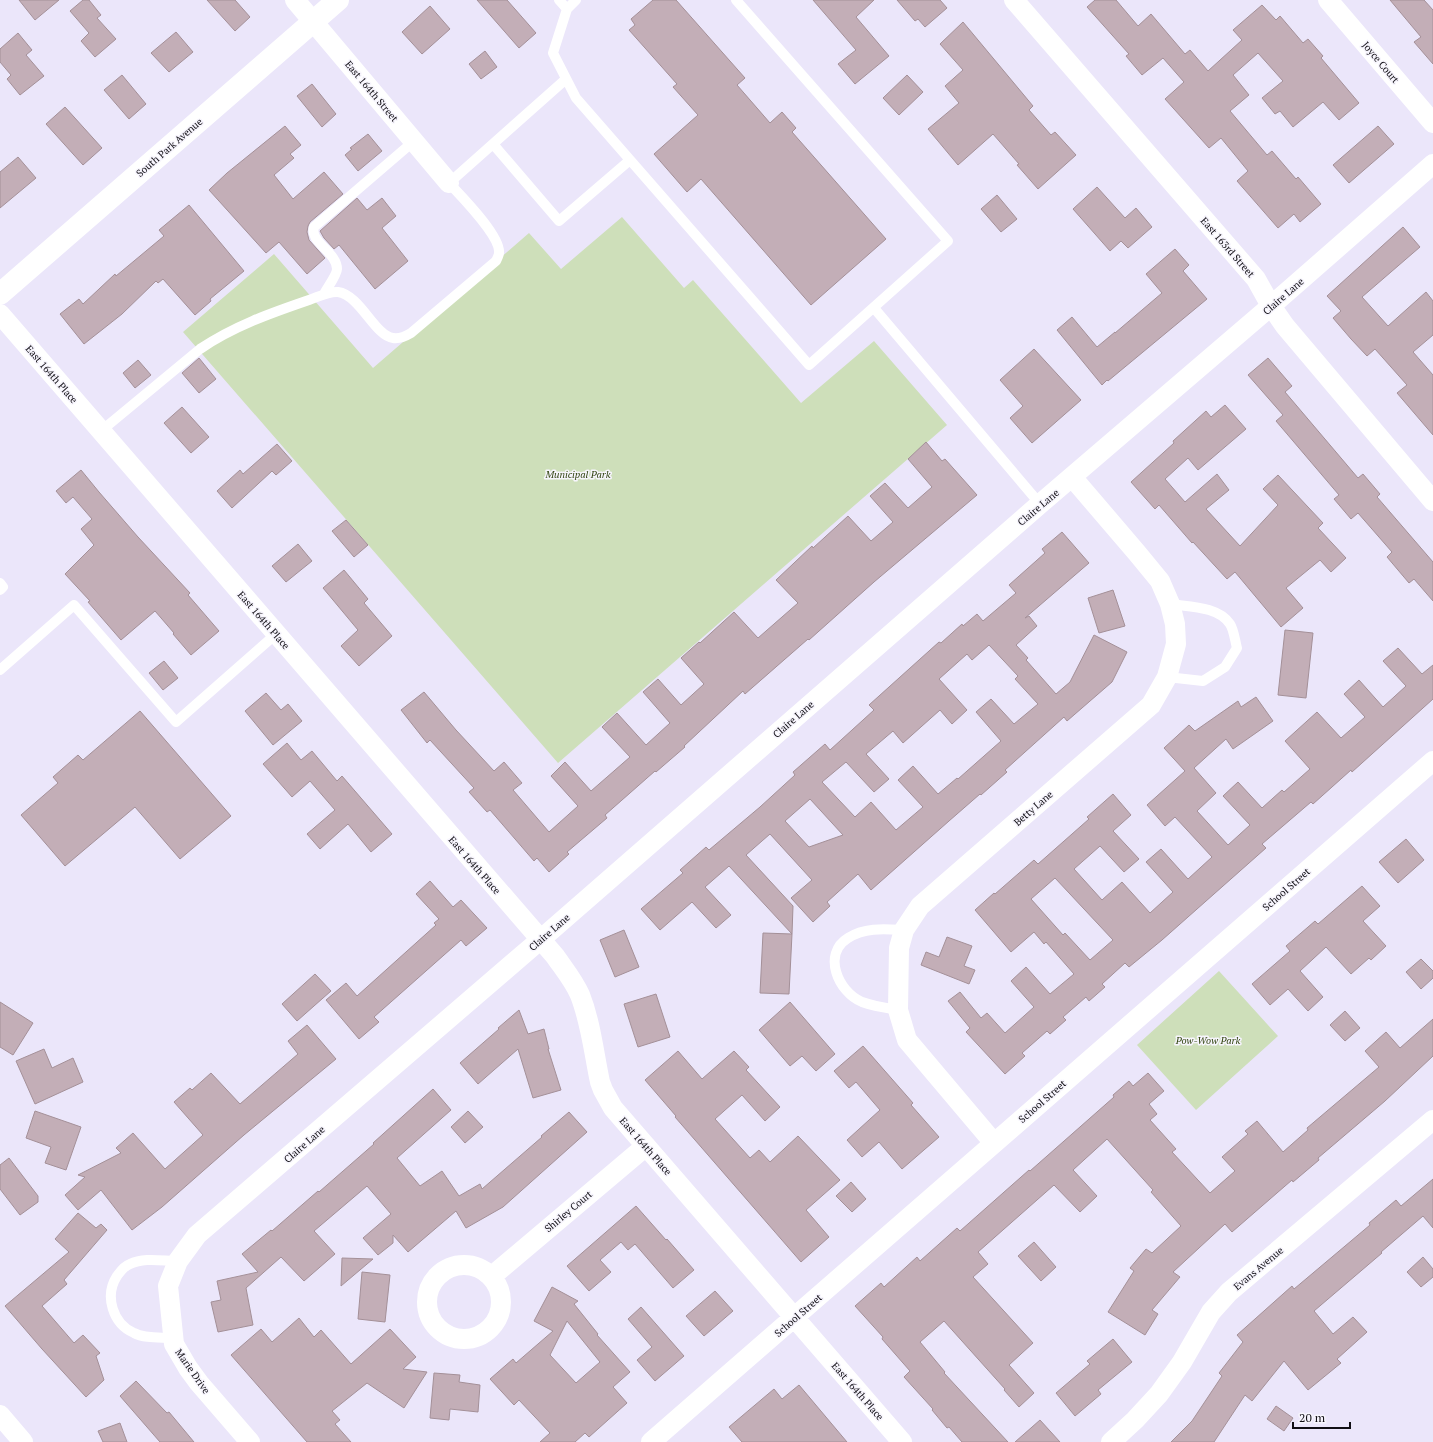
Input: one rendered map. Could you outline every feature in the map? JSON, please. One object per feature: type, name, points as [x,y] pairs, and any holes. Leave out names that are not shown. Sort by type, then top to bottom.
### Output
[{"type":"street","name":"East 164th Street","points":[[295,0],[449,183]]},
{"type":"street","name":"South Park Avenue","points":[[0,294],[338,0]]},
{"type":"street","name":"East 163rd Street","points":[[1014,0],[1256,279],[1271,306],[1285,326],[1433,501]]},
{"type":"street","name":"Joyce Court","points":[[1328,0],[1433,123]]},
{"type":"street","name":"Claire Lane","points":[[168,1286],[178,1261],[197,1235],[540,940],[1040,504],[1430,172]]},
{"type":"street","name":"East 164th Place","points":[[0,314],[555,956],[569,975],[580,996],[589,1025],[600,1082],[613,1108],[796,1317],[902,1442]]},
{"type":"street","name":"Betty Lane","points":[[994,1142],[908,1040],[898,1010],[900,948],[904,930],[920,906],[1151,705],[1167,677],[1176,644],[1175,624],[1170,604],[1160,581],[1072,478]]},
{"type":"street","name":"School Street","points":[[651,1442],[1433,761]]},
{"type":"street","name":"Evans Avenue","points":[[1111,1442],[1135,1420],[1159,1394],[1182,1362],[1211,1312],[1229,1292],[1430,1130]]},
{"type":"street","name":"Shirley Court","points":[[491,1277],[646,1146]]},
{"type":"street","name":"Marie Drive","points":[[168,1286],[174,1344],[199,1384],[250,1442]]},
{"type":"street","points":[[0,1416],[23,1442]]},
{"type":"lane","points":[[559,0],[566,9]]},
{"type":"lane","points":[[576,0],[566,9],[553,53],[576,98],[809,365],[948,241],[736,0]]},
{"type":"lane","points":[[101,431],[200,349],[213,340],[238,326],[324,294],[337,292],[347,295],[385,335],[394,339],[411,333],[496,261],[499,252],[497,242],[488,227],[449,183],[566,79]]},
{"type":"lane","points":[[324,294],[337,270],[335,262],[314,237],[312,232],[314,227],[414,141]]},
{"type":"lane","points":[[492,144],[559,222],[630,160]]},
{"type":"lane","points":[[874,308],[1040,504]]},
{"type":"lane","points":[[0,583],[3,587],[0,590]]},
{"type":"lane","points":[[1167,677],[1203,681],[1225,668],[1237,648],[1230,624],[1222,616],[1212,611],[1170,604]]},
{"type":"lane","points":[[0,670],[74,606],[176,722],[276,634]]},
{"type":"lane","points":[[898,1010],[861,1001],[847,992],[841,984],[835,970],[834,958],[846,938],[858,933],[876,928],[904,930]]},
{"type":"lane","points":[[173,1338],[140,1336],[133,1333],[118,1320],[113,1310],[111,1290],[114,1281],[121,1270],[129,1264],[150,1260],[178,1261]]},
{"type":"green space","name":"Municipal Park","points":[[622,217],[684,288],[693,280],[801,403],[874,341],[947,425],[558,763],[183,332],[274,254],[373,368],[529,233],[561,269]]},
{"type":"green space","name":"Pow-Wow Park","points":[[1219,971],[1278,1036],[1196,1110],[1137,1045]]},
{"type":"building","points":[[19,0],[59,0],[35,20]]},
{"type":"building","points":[[83,0],[89,0],[101,15],[97,18],[116,39],[95,57],[81,41],[89,33],[70,11]]},
{"type":"building","points":[[207,0],[235,0],[250,17],[235,31]]},
{"type":"building","points":[[477,0],[507,0],[536,33],[519,48]]},
{"type":"building","points":[[653,0],[676,0],[745,78],[737,85],[770,123],[782,112],[796,128],[792,132],[886,239],[811,305],[701,179],[687,192],[654,154],[698,115],[673,87],[677,84],[629,30],[635,25],[631,19]]},
{"type":"building","points":[[813,0],[874,0],[856,17],[889,56],[855,84],[838,64],[856,50]]},
{"type":"building","points":[[897,0],[940,0],[947,8],[925,27],[918,19],[915,21]]},
{"type":"building","points":[[1095,0],[1116,0],[1138,26],[1151,14],[1185,54],[1190,50],[1208,71],[1242,40],[1233,30],[1262,5],[1276,20],[1280,16],[1303,43],[1308,39],[1323,56],[1321,58],[1359,103],[1339,120],[1323,102],[1293,127],[1280,111],[1275,114],[1262,98],[1283,81],[1258,53],[1233,75],[1249,95],[1230,111],[1267,155],[1272,151],[1296,179],[1298,177],[1321,204],[1300,222],[1294,214],[1278,228],[1237,181],[1248,171],[1221,138],[1209,148],[1165,99],[1184,82],[1163,58],[1142,75],[1126,56],[1129,54],[1087,7]]},
{"type":"building","points":[[1390,0],[1424,0],[1433,10],[1433,64],[1414,42],[1421,37]]},
{"type":"building","points":[[430,6],[450,29],[422,54],[402,32]]},
{"type":"building","points":[[963,22],[1033,106],[1029,110],[1051,135],[1055,132],[1076,155],[1038,189],[993,134],[958,165],[928,129],[959,103],[945,86],[963,70],[940,44]]},
{"type":"building","points":[[176,32],[193,52],[169,72],[151,53]]},
{"type":"building","points":[[18,33],[32,50],[26,55],[44,76],[20,95],[7,79],[11,75],[0,62],[0,49]]},
{"type":"building","points":[[485,51],[497,67],[481,79],[469,64]]},
{"type":"building","points":[[122,75],[146,104],[129,119],[104,90]]},
{"type":"building","points":[[907,75],[923,92],[899,115],[883,98]]},
{"type":"building","points":[[312,84],[336,114],[322,127],[297,96]]},
{"type":"building","points":[[65,107],[102,148],[83,165],[46,124]]},
{"type":"building","points":[[285,126],[301,145],[290,154],[294,158],[274,175],[293,199],[324,172],[343,194],[310,222],[308,226],[307,232],[309,240],[325,258],[307,274],[279,242],[266,253],[209,190],[227,173]]},
{"type":"building","points":[[1378,126],[1394,144],[1349,183],[1333,165]]},
{"type":"building","points":[[368,134],[382,151],[358,171],[345,155],[352,149],[350,148]]},
{"type":"building","points":[[18,157],[36,178],[0,208],[0,172]]},
{"type":"building","points":[[1097,187],[1125,218],[1136,208],[1152,227],[1128,248],[1121,241],[1110,251],[1073,209]]},
{"type":"building","points":[[997,195],[1017,219],[1001,232],[981,209]]},
{"type":"building","points":[[357,198],[367,210],[382,198],[396,216],[382,228],[408,261],[375,289],[339,245],[334,249],[320,231]]},
{"type":"building","points":[[189,205],[244,271],[210,299],[211,301],[195,315],[163,279],[158,283],[156,281],[122,314],[84,344],[60,314],[79,299],[83,304],[115,274],[116,276],[164,236],[159,230]]},
{"type":"building","points":[[1403,227],[1420,247],[1362,297],[1388,326],[1426,292],[1433,301],[1433,335],[1413,352],[1433,375],[1433,435],[1397,393],[1407,385],[1375,349],[1367,356],[1351,339],[1333,318],[1341,311],[1327,296]]},
{"type":"building","points":[[1175,249],[1189,265],[1183,271],[1207,299],[1102,385],[1057,330],[1072,317],[1097,347],[1162,293],[1146,274]]},
{"type":"building","points":[[1034,349],[1081,400],[1032,443],[1010,418],[1023,406],[1000,380]]},
{"type":"building","points":[[199,358],[216,379],[199,393],[182,373]]},
{"type":"building","points":[[1268,358],[1292,386],[1285,392],[1358,478],[1363,474],[1380,494],[1377,497],[1433,562],[1433,601],[1414,579],[1409,583],[1387,557],[1392,552],[1358,513],[1351,519],[1334,499],[1339,495],[1276,421],[1283,415],[1248,375]]},
{"type":"building","points":[[138,360],[151,375],[135,388],[123,373]]},
{"type":"building","points":[[1225,405],[1246,429],[1198,470],[1188,458],[1165,479],[1185,502],[1217,474],[1229,490],[1206,509],[1240,546],[1278,505],[1263,489],[1278,475],[1323,523],[1318,528],[1346,558],[1331,572],[1320,560],[1286,588],[1303,608],[1281,627],[1235,572],[1227,579],[1193,542],[1192,543],[1159,505],[1155,509],[1131,482],[1174,443],[1173,441],[1206,411],[1211,417]]},
{"type":"building","points":[[182,407],[209,437],[191,453],[164,423]]},
{"type":"building","points":[[926,442],[942,461],[945,459],[977,495],[745,694],[743,691],[684,746],[685,747],[605,815],[607,818],[567,852],[569,854],[549,872],[537,858],[534,861],[490,810],[487,812],[469,792],[474,788],[430,740],[427,743],[401,710],[424,692],[456,730],[494,771],[504,762],[522,783],[513,790],[549,832],[578,806],[551,776],[565,762],[591,791],[630,757],[602,727],[617,713],[646,745],[670,723],[643,692],[658,679],[681,705],[704,684],[681,658],[699,642],[700,643],[734,612],[758,638],[798,603],[776,580],[812,546],[813,548],[848,516],[871,541],[893,522],[870,496],[885,483],[908,508],[932,487],[908,459]]},
{"type":"building","points":[[277,444],[292,461],[276,475],[272,471],[232,508],[217,491],[240,470],[243,474]]},
{"type":"building","points":[[81,470],[138,537],[190,593],[188,595],[219,631],[191,655],[155,611],[121,640],[88,602],[90,601],[65,574],[94,545],[81,529],[92,519],[73,497],[66,503],[56,491]]},
{"type":"building","points":[[346,520],[368,545],[354,557],[332,531]]},
{"type":"building","points":[[1062,532],[1089,563],[1025,618],[1029,616],[1037,626],[1016,645],[1028,658],[1026,660],[1056,694],[1070,682],[1094,635],[1127,652],[1112,682],[1067,721],[1064,717],[1005,770],[1007,772],[871,890],[858,874],[827,902],[830,906],[813,922],[791,898],[812,880],[770,834],[746,855],[793,906],[792,934],[729,866],[705,887],[731,915],[716,928],[692,902],[660,930],[641,909],[683,873],[680,870],[706,847],[709,850],[760,807],[795,775],[793,772],[825,744],[830,750],[874,710],[869,705],[939,642],[941,643],[962,624],[963,626],[977,614],[983,621],[1016,593],[1009,585],[1045,553],[1042,549]],"holes":[[[989,645],[1018,676],[1015,679],[1038,704],[1014,724],[991,699],[976,712],[1001,741],[958,779],[957,778],[938,794],[913,766],[898,780],[923,807],[896,830],[871,802],[855,817],[822,782],[846,762],[874,792],[889,779],[866,754],[893,731],[903,743],[940,710],[952,724],[967,710],[939,679],[967,654],[972,660]],[[810,799],[843,835],[809,847],[785,821]]]},
{"type":"building","points":[[298,544],[312,561],[286,582],[272,566]]},
{"type":"building","points":[[344,570],[368,599],[364,603],[392,636],[359,666],[341,646],[358,630],[323,588]]},
{"type":"building","points":[[1113,590],[1125,626],[1099,633],[1088,598]]},
{"type":"building","points":[[1285,630],[1313,633],[1306,698],[1278,695]]},
{"type":"building","points":[[1398,648],[1422,674],[1433,665],[1433,699],[1352,772],[1351,770],[1313,804],[1311,802],[1262,844],[1266,848],[1162,940],[1129,967],[1125,963],[1102,984],[1105,987],[1089,1001],[1086,997],[1063,1017],[1066,1020],[1050,1034],[1047,1031],[1022,1053],[1025,1056],[1005,1074],[966,1032],[970,1028],[948,1001],[960,992],[981,1018],[987,1013],[1005,1033],[1034,1007],[1011,981],[1026,967],[1050,994],[1074,974],[1046,942],[1044,944],[1034,932],[1011,952],[975,910],[1034,860],[1038,864],[1089,819],[1087,817],[1113,794],[1131,815],[1113,831],[1139,859],[1124,872],[1100,846],[1074,869],[1102,900],[1122,882],[1150,913],[1173,892],[1146,862],[1161,849],[1188,879],[1212,857],[1175,817],[1165,826],[1147,805],[1185,771],[1164,748],[1189,725],[1195,731],[1238,701],[1241,707],[1256,697],[1273,721],[1233,749],[1226,739],[1194,768],[1216,793],[1197,811],[1228,845],[1250,825],[1223,796],[1238,782],[1262,808],[1282,790],[1284,792],[1310,769],[1285,741],[1317,712],[1341,738],[1365,717],[1344,694],[1359,680],[1383,707],[1406,686],[1383,661]],"holes":[[[1055,878],[1113,940],[1090,960],[1065,933],[1063,935],[1031,899]]]},
{"type":"building","points":[[164,661],[178,678],[163,690],[149,673]]},
{"type":"building","points":[[266,693],[281,710],[288,704],[302,721],[273,745],[245,711]]},
{"type":"building","points":[[140,711],[231,816],[180,859],[135,807],[65,866],[21,815],[58,783],[53,777],[78,755],[83,760]]},
{"type":"building","points":[[287,743],[301,760],[312,751],[337,781],[342,776],[392,834],[371,852],[348,824],[320,849],[307,834],[335,810],[310,781],[292,797],[263,764]]},
{"type":"building","points":[[1406,839],[1424,860],[1398,883],[1379,862]]},
{"type":"building","points":[[430,881],[453,907],[461,900],[487,928],[466,946],[461,940],[374,1017],[379,1022],[359,1039],[326,1000],[346,983],[357,996],[436,925],[434,923],[439,919],[416,894]]},
{"type":"building","points":[[1362,886],[1380,906],[1363,921],[1386,946],[1371,960],[1369,958],[1351,974],[1326,947],[1300,971],[1323,997],[1308,1011],[1288,989],[1270,1005],[1252,984],[1290,951],[1286,946],[1315,921],[1318,924]]},
{"type":"building","points":[[624,930],[639,967],[615,977],[600,940]]},
{"type":"building","points":[[763,933],[792,934],[789,994],[760,993]]},
{"type":"building","points":[[947,937],[972,946],[964,966],[975,970],[969,984],[921,965],[926,952],[939,957]]},
{"type":"building","points":[[1421,959],[1433,971],[1433,978],[1421,989],[1406,972]]},
{"type":"building","points":[[315,974],[331,991],[297,1021],[282,1004]]},
{"type":"building","points":[[656,994],[670,1037],[638,1047],[624,1004]]},
{"type":"building","points":[[0,1002],[33,1023],[13,1055],[0,1047]]},
{"type":"building","points":[[790,1002],[835,1054],[816,1071],[802,1056],[790,1066],[759,1030]]},
{"type":"building","points":[[519,1010],[528,1034],[544,1029],[548,1049],[561,1090],[533,1098],[518,1049],[478,1084],[460,1063]]},
{"type":"building","points":[[1345,1011],[1360,1028],[1345,1041],[1330,1025]]},
{"type":"building","points":[[1433,1019],[1433,1056],[1385,1101],[1318,1158],[1319,1160],[1293,1182],[1292,1180],[1232,1232],[1225,1224],[1173,1272],[1180,1277],[1152,1310],[1158,1314],[1145,1335],[1108,1312],[1134,1271],[1130,1268],[1146,1249],[1152,1253],[1181,1226],[1151,1192],[1153,1190],[1107,1139],[1073,1170],[1097,1196],[1080,1212],[1054,1185],[978,1252],[988,1264],[973,1277],[1033,1343],[1009,1365],[1034,1393],[1019,1407],[1004,1390],[1005,1389],[944,1321],[920,1342],[945,1372],[944,1373],[1008,1442],[962,1442],[949,1427],[947,1428],[932,1410],[933,1409],[904,1377],[910,1371],[882,1339],[883,1337],[855,1306],[881,1283],[884,1287],[917,1257],[920,1261],[957,1228],[960,1231],[1114,1097],[1113,1095],[1129,1081],[1133,1086],[1148,1073],[1164,1091],[1149,1104],[1157,1114],[1150,1120],[1176,1149],[1172,1152],[1210,1193],[1235,1171],[1222,1157],[1248,1134],[1245,1131],[1257,1121],[1283,1152],[1308,1130],[1307,1128],[1379,1067],[1365,1051],[1386,1032],[1400,1048]]},
{"type":"building","points":[[307,1025],[336,1059],[244,1135],[162,1207],[132,1230],[101,1190],[78,1210],[65,1195],[85,1177],[78,1175],[121,1153],[116,1148],[133,1133],[165,1169],[203,1135],[174,1102],[190,1088],[192,1090],[211,1073],[240,1104],[298,1054],[288,1041]]},
{"type":"building","points":[[863,1046],[913,1103],[911,1105],[939,1137],[902,1169],[879,1142],[862,1157],[847,1140],[880,1110],[856,1082],[849,1088],[834,1071]]},
{"type":"building","points":[[44,1049],[52,1068],[73,1058],[83,1082],[35,1104],[16,1061]]},
{"type":"building","points":[[678,1051],[702,1079],[734,1051],[749,1067],[746,1070],[780,1107],[765,1121],[742,1095],[715,1119],[750,1158],[759,1150],[770,1162],[798,1136],[840,1180],[806,1210],[829,1237],[801,1262],[675,1117],[676,1116],[645,1080]]},
{"type":"building","points":[[433,1089],[451,1110],[397,1158],[420,1186],[442,1171],[459,1196],[480,1184],[482,1189],[569,1112],[587,1132],[503,1207],[466,1228],[456,1211],[408,1252],[393,1235],[393,1243],[378,1255],[363,1238],[391,1214],[367,1186],[314,1231],[335,1254],[304,1281],[281,1257],[246,1288],[253,1325],[218,1332],[211,1302],[221,1300],[217,1281],[258,1272],[242,1254],[271,1230],[272,1231],[318,1191],[319,1192],[374,1144],[373,1143]]},
{"type":"building","points":[[35,1111],[81,1127],[66,1170],[45,1163],[51,1147],[26,1138]]},
{"type":"building","points":[[468,1111],[483,1127],[465,1143],[451,1127]]},
{"type":"building","points":[[9,1158],[38,1196],[38,1202],[20,1215],[0,1189],[0,1165]]},
{"type":"building","points":[[1433,1179],[1433,1228],[1423,1216],[1314,1311],[1333,1334],[1353,1317],[1367,1332],[1337,1359],[1341,1363],[1308,1390],[1284,1361],[1252,1401],[1245,1395],[1214,1442],[1171,1442],[1192,1421],[1222,1376],[1219,1373],[1243,1342],[1237,1335],[1292,1286],[1294,1289],[1370,1225],[1369,1223],[1396,1200],[1401,1206]]},
{"type":"building","points":[[851,1182],[866,1199],[852,1212],[836,1196]]},
{"type":"building","points":[[636,1206],[694,1270],[673,1288],[635,1244],[628,1250],[621,1242],[600,1260],[611,1272],[589,1291],[567,1266]]},
{"type":"building","points":[[78,1213],[96,1228],[101,1224],[107,1230],[64,1280],[67,1284],[42,1306],[74,1343],[83,1335],[100,1353],[96,1356],[104,1380],[86,1397],[5,1306],[69,1252],[55,1239]]},
{"type":"building","points":[[1034,1242],[1056,1267],[1041,1281],[1018,1256]]},
{"type":"building","points":[[1423,1257],[1433,1269],[1433,1277],[1421,1287],[1407,1272]]},
{"type":"building","points":[[342,1258],[373,1259],[341,1286]]},
{"type":"building","points":[[362,1272],[390,1275],[385,1322],[358,1319]]},
{"type":"building","points":[[552,1287],[578,1301],[574,1304],[598,1334],[597,1335],[630,1372],[613,1387],[627,1403],[589,1437],[585,1433],[575,1442],[540,1442],[550,1433],[519,1400],[514,1405],[490,1379],[513,1359],[516,1363],[553,1331],[534,1321]],"holes":[[[567,1321],[600,1362],[576,1383],[550,1355]]]},
{"type":"building","points":[[715,1291],[733,1311],[704,1336],[686,1316]]},
{"type":"building","points":[[641,1307],[684,1356],[655,1381],[637,1360],[652,1347],[628,1319]]},
{"type":"building","points":[[299,1318],[314,1337],[321,1330],[351,1364],[390,1329],[416,1357],[403,1369],[427,1372],[404,1408],[367,1383],[332,1411],[340,1420],[335,1424],[351,1442],[307,1442],[231,1355],[261,1329],[272,1342]]},
{"type":"building","points":[[1113,1339],[1132,1362],[1098,1390],[1101,1394],[1075,1416],[1056,1393],[1090,1364],[1087,1361]]},
{"type":"building","points":[[434,1373],[460,1375],[459,1382],[480,1385],[478,1412],[450,1409],[449,1420],[430,1418]]},
{"type":"building","points":[[136,1381],[167,1413],[169,1412],[194,1442],[160,1442],[120,1396]]},
{"type":"building","points":[[799,1385],[847,1442],[742,1442],[729,1427],[774,1389],[782,1399]]},
{"type":"building","points":[[1276,1406],[1293,1418],[1284,1431],[1267,1419]]},
{"type":"building","points":[[1040,1420],[1060,1442],[1015,1442]]},
{"type":"building","points":[[120,1423],[127,1442],[103,1442],[98,1431]]}]
